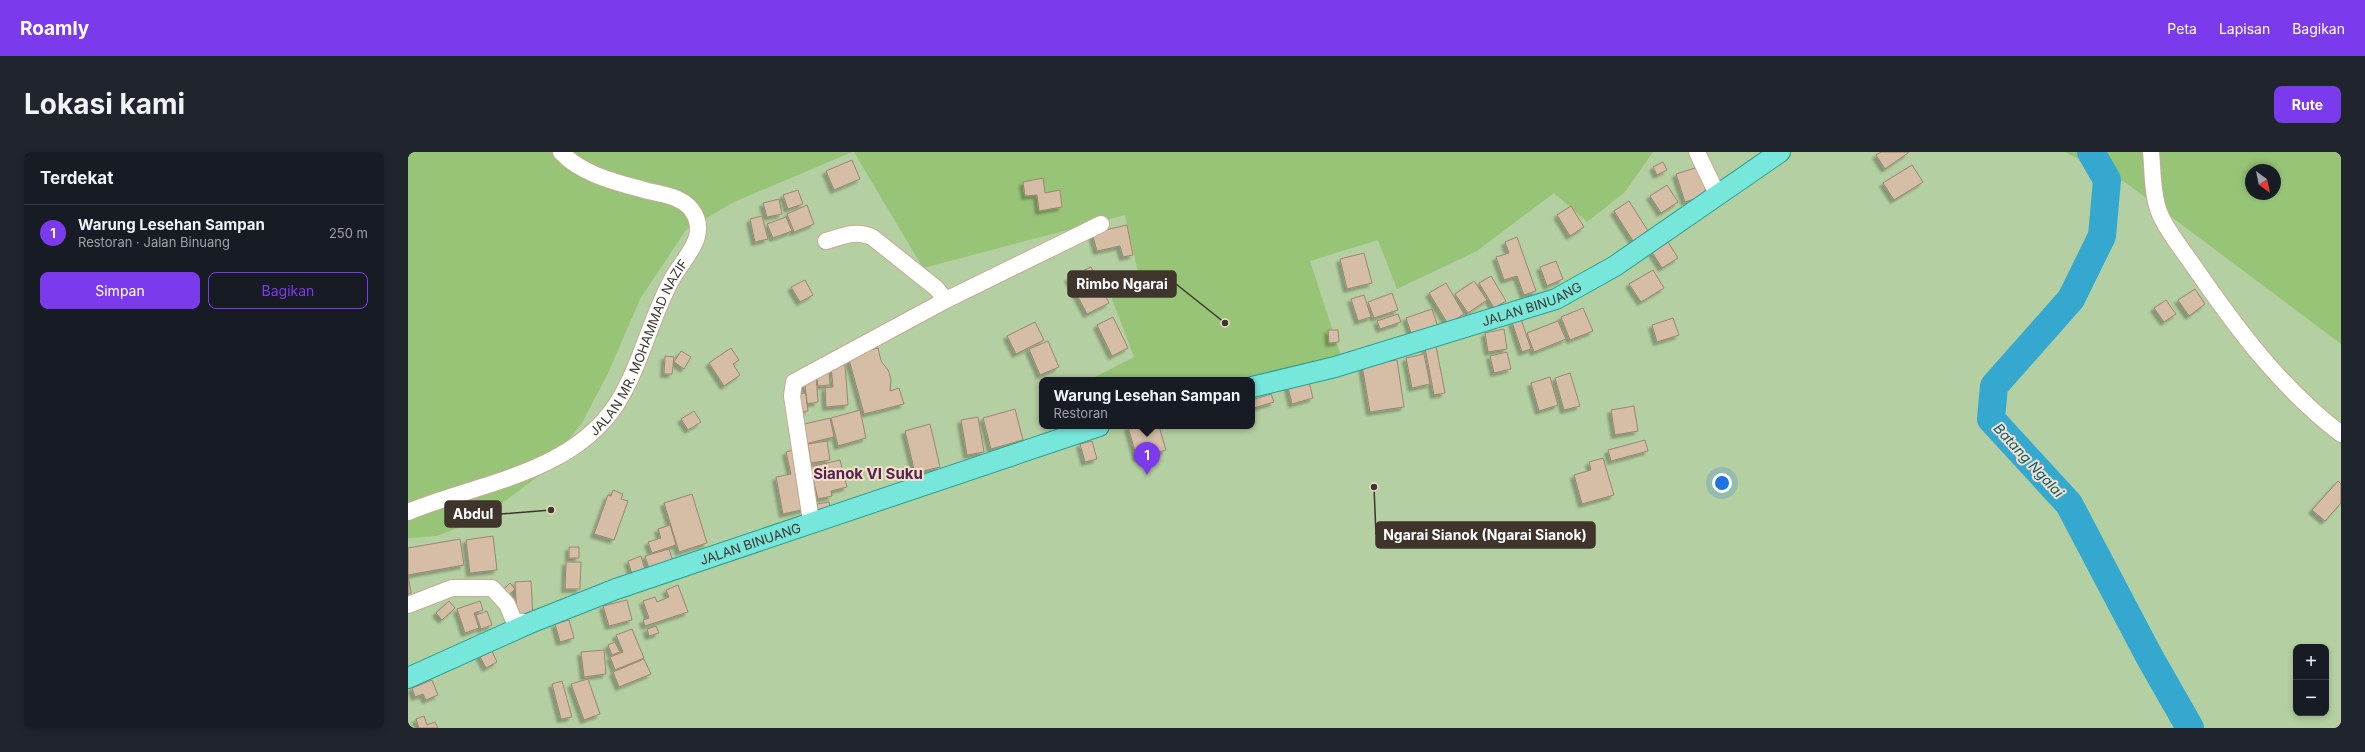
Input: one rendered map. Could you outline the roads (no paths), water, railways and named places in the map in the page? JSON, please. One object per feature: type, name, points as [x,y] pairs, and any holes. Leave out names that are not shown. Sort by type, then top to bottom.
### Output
[{"type":"main road","name":"JALAN BINUANG","points":[[1255,386],[1335,367],[1556,298],[1615,266],[1717,194],[1780,152]]},
{"type":"main road","name":"JALAN BINUANG","points":[[408,678],[530,623],[616,589],[811,521],[1090,429]]},
{"type":"street","name":"JALAN MR. MOHAMMAD NAZIF","points":[[408,512],[538,467],[598,429],[616,405],[632,374],[672,278],[694,248],[699,230],[697,218],[690,208],[676,198],[619,182],[583,169],[561,152]]},
{"type":"street","points":[[1697,152],[1717,194]]},
{"type":"street","points":[[2151,152],[2154,199],[2168,230],[2220,306],[2264,361],[2310,409],[2341,434]]},
{"type":"street","points":[[811,521],[792,396],[794,382],[946,300],[1101,224]]},
{"type":"street","points":[[826,241],[853,233],[863,233],[872,237],[936,288],[946,300]]},
{"type":"street","points":[[408,605],[452,588],[492,588],[508,604],[514,621],[530,623]]},
{"type":"waterway","name":"Batang Ngalai","points":[[2091,152],[2107,180],[2102,236],[2071,299],[1994,386],[1991,419],[2069,504],[2149,656],[2190,728]]},
{"type":"place","name":"Rimbo Ngarai","points":[[1225,323]]},
{"type":"place","name":"Warung Lesehan Sampan","points":[[1147,475]]},
{"type":"place","name":"Ngarai Sianok (Ngarai Sianok)","points":[[1374,487]]},
{"type":"place","name":"Abdul","points":[[551,510]]},
{"type":"district","name":"Sianok VI Suku","points":[[868,473]]}]
